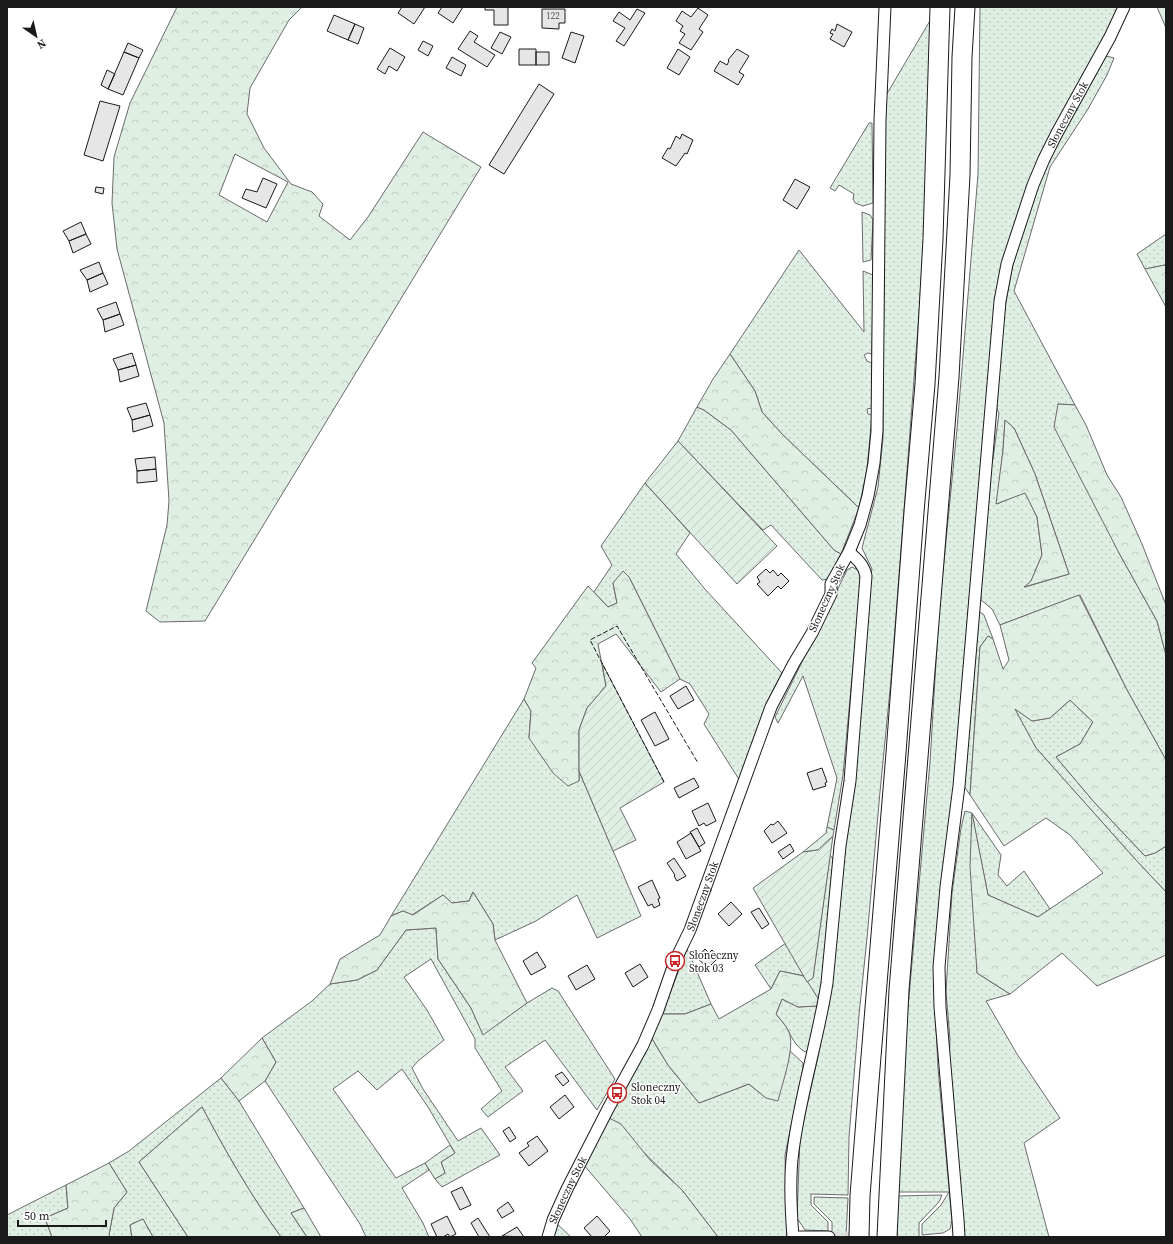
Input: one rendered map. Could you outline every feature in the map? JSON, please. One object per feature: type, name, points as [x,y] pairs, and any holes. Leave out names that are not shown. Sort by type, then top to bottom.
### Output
[{"type":"highway","points":[[859,1237],[860,1196],[870,1058],[896,753],[914,504],[925,384],[933,239],[940,7]]},
{"type":"highway","points":[[887,1237],[899,990],[949,377],[960,175],[962,57],[965,7]]},
{"type":"street","name":"Słoneczny Stok","points":[[548,1237],[553,1220],[567,1190],[609,1107],[643,1045],[658,1010],[675,960],[690,930],[771,708],[794,663],[812,633],[831,594],[831,584],[849,552],[860,525],[868,496],[874,463],[877,431],[880,127],[885,7]]},
{"type":"street","name":"Słoneczny Stok","points":[[959,1237],[940,1007],[939,967],[946,887],[959,786],[1000,301],[1007,264],[1033,185],[1057,133],[1110,37],[1124,7]]},
{"type":"street","points":[[830,1237],[793,1237],[792,1163],[807,1074],[824,1004],[840,846],[850,781],[866,576],[865,569],[849,552]]},
{"type":"green space","points":[[177,7],[302,7],[289,20],[250,88],[247,114],[264,148],[291,184],[312,192],[323,204],[319,216],[350,240],[368,217],[423,132],[481,167],[205,621],[160,622],[146,611],[167,525],[169,501],[164,423],[117,249],[112,203],[114,157],[130,103]],"holes":[[[235,154],[288,182],[267,222],[219,195]]]},
{"type":"green space","points":[[980,7],[1119,7],[1006,250],[968,612],[963,687],[935,1005],[938,1068],[952,1221],[950,1229],[943,1233],[922,1235],[922,1224],[941,1205],[949,1192],[898,1192],[905,1041],[930,762],[939,612],[957,429],[978,174]]},
{"type":"green space","points":[[1157,7],[1166,7],[1166,28]]},
{"type":"green space","points":[[931,19],[924,233],[919,314],[891,680],[859,1015],[849,1137],[848,1195],[811,1194],[811,1205],[828,1222],[828,1231],[805,1230],[797,1218],[800,1137],[819,1052],[830,990],[869,582],[872,569],[862,548],[878,487],[883,438],[885,97]]},
{"type":"green space","points":[[1106,56],[1114,58],[1107,75],[1088,109],[1050,167],[1014,291],[1075,405],[1058,404],[1119,553],[1157,621],[1166,655],[1166,760],[1127,690],[1080,595],[1000,625],[992,609],[981,600],[980,584],[991,464],[993,459],[999,413],[996,407],[1002,324],[1012,268],[1027,215],[1045,167]],"holes":[[[1005,420],[1014,428],[1035,474],[1069,574],[1025,587],[1031,581],[1042,555],[1037,517],[1025,492],[997,504]]]},
{"type":"green space","points":[[869,123],[872,123],[873,203],[863,206],[855,203],[853,199],[854,194],[839,185],[835,191],[830,188]]},
{"type":"green space","points":[[862,212],[870,215],[873,220],[871,260],[863,262]]},
{"type":"green space","points":[[1166,234],[1166,267],[1165,265],[1145,269],[1137,254]]},
{"type":"green space","points":[[799,250],[864,332],[863,271],[873,275],[872,354],[868,353],[864,355],[867,361],[872,363],[872,408],[867,409],[868,414],[872,415],[867,469],[859,508],[782,434],[762,412],[755,391],[730,354]]},
{"type":"green space","points":[[1165,265],[1166,267],[1166,307],[1145,269]]},
{"type":"green space","points":[[730,354],[755,391],[762,412],[782,434],[859,508],[841,554],[834,550],[731,430],[704,410],[697,407],[713,379]]},
{"type":"green space","points":[[1058,404],[1075,405],[1086,425],[1107,475],[1121,497],[1142,544],[1166,605],[1166,655],[1157,621],[1119,553],[1054,427]]},
{"type":"green space","points":[[697,407],[704,410],[731,430],[834,550],[841,554],[829,579],[822,580],[771,525],[763,530],[678,441]]},
{"type":"green space","points":[[1005,420],[1014,428],[1035,474],[1069,574],[1024,587],[1031,581],[1042,555],[1037,517],[1025,493],[996,504],[1003,450]]},
{"type":"green space","points":[[678,441],[777,546],[737,584],[645,483]]},
{"type":"green space","points":[[645,483],[690,533],[676,554],[704,588],[782,673],[768,700],[740,781],[704,724],[709,714],[690,684],[680,679],[629,577],[613,583],[617,603],[608,607],[594,592],[612,565],[601,546]]},
{"type":"green space","points":[[852,567],[858,570],[861,580],[843,775],[834,830],[827,827],[837,778],[803,676],[778,723],[775,717],[847,570]]},
{"type":"green space","points":[[623,571],[629,577],[680,679],[661,692],[616,634],[598,644],[606,686],[587,708],[579,730],[579,781],[568,786],[553,773],[529,738],[531,711],[524,699],[536,668],[532,663],[588,586],[608,607],[617,603],[613,583]]},
{"type":"green space","points":[[1079,595],[1127,690],[1166,760],[1166,846],[1155,853],[1145,856],[1094,802],[1056,757],[1080,744],[1093,722],[1070,700],[1050,718],[1032,721],[1015,709],[1036,748],[1166,892],[1166,955],[1097,986],[1062,953],[1010,994],[977,973],[970,866],[972,813],[988,895],[1038,917],[1103,873],[1070,835],[1046,818],[1004,846],[970,795],[980,647],[988,636],[993,639],[1003,669],[1009,660],[1000,625]]},
{"type":"green space","points":[[980,612],[984,615],[993,639],[988,636],[980,647],[970,795],[964,786],[975,627]]},
{"type":"green space","points":[[602,663],[664,782],[620,808],[636,840],[613,851],[579,771],[579,730],[587,708],[606,686]]},
{"type":"green space","points":[[524,699],[531,711],[529,738],[579,781],[579,771],[641,916],[597,938],[577,895],[536,921],[495,940],[493,924],[473,892],[469,901],[452,903],[443,895],[412,915],[403,911],[391,916]]},
{"type":"green space","points":[[1070,700],[1093,722],[1080,744],[1056,757],[1094,802],[1145,856],[1155,853],[1166,846],[1166,892],[1036,748],[1014,708],[1032,721],[1050,718]]},
{"type":"green space","points":[[965,811],[972,813],[1001,855],[998,875],[1007,886],[1024,871],[1050,909],[1038,917],[988,895],[972,815],[977,973],[1010,994],[986,1001],[1017,1054],[1060,1118],[1024,1143],[1049,1237],[964,1237],[949,1063],[950,1039],[946,992],[952,893],[961,828]]},
{"type":"green space","points":[[827,827],[834,830],[833,836],[818,850],[803,852],[826,833]]},
{"type":"green space","points":[[833,836],[813,978],[807,982],[753,888],[803,852],[818,850]]},
{"type":"green space","points":[[830,855],[836,863],[822,986],[819,1000],[807,982],[813,977]]},
{"type":"green space","points":[[473,892],[493,924],[495,940],[527,1003],[483,1035],[471,1008],[438,959],[436,928],[406,930],[377,970],[357,980],[330,984],[340,959],[380,935],[391,916],[403,911],[413,915],[443,895],[452,903],[469,901]]},
{"type":"green space","points":[[436,928],[438,959],[471,1008],[483,1034],[527,1003],[552,988],[558,991],[615,1079],[597,1110],[545,1040],[505,1067],[523,1091],[488,1117],[481,1109],[502,1091],[475,1048],[475,1039],[431,959],[404,977],[427,1010],[444,1040],[418,1061],[412,1068],[423,1089],[458,1141],[481,1128],[500,1155],[442,1187],[435,1179],[445,1173],[441,1162],[455,1153],[428,1107],[402,1069],[377,1090],[358,1071],[333,1089],[396,1178],[425,1163],[429,1170],[402,1188],[423,1223],[429,1237],[366,1237],[360,1224],[265,1081],[276,1062],[262,1038],[312,1001],[330,984],[357,980],[377,970],[406,930]]},
{"type":"green space","points":[[786,943],[804,976],[780,971],[771,989],[755,965]]},
{"type":"green space","points":[[687,949],[711,1004],[685,1014],[662,1014]]},
{"type":"green space","points":[[780,971],[804,976],[819,1000],[817,1006],[798,1007],[782,999],[776,1014],[788,1029],[791,1042],[785,1077],[778,1101],[766,1098],[749,1084],[699,1103],[668,1065],[651,1037],[662,1014],[685,1014],[711,1004],[719,1019],[771,989]]},
{"type":"green space","points":[[782,999],[798,1007],[817,1006],[817,1014],[808,1050],[805,1052],[796,1044],[785,1025],[776,1014]]},
{"type":"green space","points":[[651,1037],[668,1065],[699,1103],[749,1084],[766,1098],[789,1058],[789,1050],[803,1063],[785,1155],[787,1237],[718,1237],[682,1190],[609,1118]]},
{"type":"green space","points":[[262,1038],[276,1062],[265,1081],[239,1101],[221,1078]]},
{"type":"green space","points":[[221,1078],[239,1101],[304,1208],[291,1213],[307,1237],[281,1237],[239,1174],[202,1107],[139,1162],[188,1237],[153,1237],[143,1219],[130,1225],[132,1237],[110,1237],[109,1235],[114,1208],[127,1192],[109,1163],[129,1151]]},
{"type":"green space","points":[[202,1107],[239,1174],[281,1237],[188,1237],[139,1162]]},
{"type":"green space","points":[[609,1118],[621,1124],[650,1160],[682,1190],[718,1237],[642,1237],[630,1219],[583,1164]]},
{"type":"green space","points":[[450,1145],[455,1153],[441,1162],[445,1173],[435,1179],[425,1163]]},
{"type":"green space","points":[[109,1163],[127,1192],[114,1208],[109,1235],[110,1237],[52,1237],[45,1218],[68,1208],[66,1185]]},
{"type":"green space","points":[[66,1185],[68,1208],[45,1218],[52,1237],[7,1237],[7,1215]]},
{"type":"green space","points":[[942,1195],[939,1202],[919,1223],[919,1237],[897,1237],[897,1196]]},
{"type":"green space","points":[[814,1197],[848,1198],[846,1237],[832,1237],[832,1222],[814,1204]]},
{"type":"green space","points":[[304,1208],[321,1237],[307,1237],[291,1213]]},
{"type":"green space","points":[[143,1219],[153,1237],[132,1237],[130,1225]]},
{"type":"green space","points":[[555,1222],[571,1237],[551,1237]]},
{"type":"building","points":[[402,7],[425,7],[414,24],[398,13]]},
{"type":"building","points":[[442,7],[463,7],[453,23],[438,13]]},
{"type":"building","points":[[485,7],[508,7],[508,25],[494,25],[494,10],[485,10]]},
{"type":"building","points":[[698,8],[708,15],[699,29],[703,32],[691,50],[679,43],[685,34],[680,31],[683,26],[676,21],[682,11],[691,17]]},
{"type":"building","points":[[542,9],[565,9],[565,23],[559,23],[559,29],[542,28]]},
{"type":"building","points":[[637,9],[645,13],[624,46],[616,41],[625,28],[613,21],[619,12],[630,20]]},
{"type":"building","points":[[334,15],[355,24],[348,40],[327,31]]},
{"type":"building","points":[[355,24],[364,28],[358,44],[348,40]]},
{"type":"building","points":[[837,24],[852,32],[844,47],[830,39],[833,34],[830,33],[832,29],[835,31]]},
{"type":"building","points":[[470,31],[478,36],[474,42],[495,55],[487,67],[458,49]]},
{"type":"building","points":[[500,32],[511,37],[502,54],[491,48]]},
{"type":"building","points":[[571,32],[584,36],[575,63],[562,58]]},
{"type":"building","points":[[423,41],[433,46],[428,56],[418,50]]},
{"type":"building","points":[[128,43],[143,50],[139,58],[124,52]]},
{"type":"building","points":[[390,48],[405,57],[397,71],[389,66],[385,74],[377,69]]},
{"type":"building","points":[[519,49],[536,49],[536,65],[519,65]]},
{"type":"building","points":[[678,49],[690,57],[679,75],[667,68]]},
{"type":"building","points":[[737,49],[749,56],[739,72],[744,75],[738,85],[714,71],[720,61],[727,65],[728,60]]},
{"type":"building","points":[[124,52],[139,58],[123,95],[108,89]]},
{"type":"building","points":[[536,52],[549,52],[549,65],[536,65]]},
{"type":"building","points":[[452,57],[466,65],[461,76],[446,68]]},
{"type":"building","points":[[107,70],[115,74],[108,89],[101,85]]},
{"type":"building","points":[[539,84],[554,94],[504,174],[489,165]]},
{"type":"building","points":[[100,101],[120,106],[103,161],[84,155]]},
{"type":"building","points":[[682,134],[693,140],[687,154],[685,153],[676,166],[662,158],[668,148],[670,149],[676,136],[680,139]]},
{"type":"building","points":[[263,178],[277,184],[266,208],[242,198],[246,189],[257,192]]},
{"type":"building","points":[[795,179],[810,187],[797,209],[783,200]]},
{"type":"building","points":[[96,187],[104,188],[103,194],[95,192]]},
{"type":"building","points":[[81,222],[86,234],[69,241],[63,231]]},
{"type":"building","points":[[86,234],[91,244],[73,253],[69,241]]},
{"type":"building","points":[[99,262],[103,273],[87,280],[80,270]]},
{"type":"building","points":[[103,273],[108,284],[90,292],[87,280]]},
{"type":"building","points":[[116,302],[120,314],[103,320],[97,309]]},
{"type":"building","points":[[120,314],[124,325],[105,332],[103,320]]},
{"type":"building","points":[[132,353],[136,365],[118,370],[113,359]]},
{"type":"building","points":[[136,365],[139,376],[120,382],[118,370]]},
{"type":"building","points":[[146,403],[150,415],[132,420],[127,408]]},
{"type":"building","points":[[150,415],[153,426],[133,432],[132,420]]},
{"type":"building","points":[[155,457],[156,469],[137,471],[135,459]]},
{"type":"building","points":[[156,469],[157,481],[137,483],[137,471]]},
{"type":"building","points":[[766,569],[770,573],[773,570],[778,576],[781,573],[789,581],[781,589],[778,586],[768,596],[757,584],[760,582],[757,577]]},
{"type":"building","points":[[686,686],[694,700],[678,709],[670,696]]},
{"type":"building","points":[[655,712],[669,739],[655,746],[641,720]]},
{"type":"building","points":[[822,768],[827,782],[825,783],[826,786],[813,790],[807,773]]},
{"type":"building","points":[[694,778],[699,787],[679,798],[674,788]]},
{"type":"building","points":[[708,803],[716,821],[706,826],[704,823],[699,826],[692,811]]},
{"type":"building","points":[[778,821],[787,833],[772,843],[764,831],[771,824],[773,825]]},
{"type":"building","points":[[697,828],[705,843],[699,847],[690,832]]},
{"type":"building","points":[[691,833],[701,851],[686,859],[677,842]]},
{"type":"building","points":[[790,844],[794,851],[783,859],[778,852]]},
{"type":"building","points":[[674,858],[686,876],[677,881],[667,863]]},
{"type":"building","points":[[652,880],[660,898],[658,899],[660,905],[654,908],[652,904],[648,906],[638,887]]},
{"type":"building","points":[[731,902],[742,914],[729,926],[718,914]]},
{"type":"building","points":[[759,908],[769,924],[762,929],[751,912]]},
{"type":"building","points":[[705,949],[709,953],[712,950],[719,957],[708,968],[697,958]]},
{"type":"building","points":[[537,952],[546,967],[531,975],[523,961]]},
{"type":"building","points":[[640,964],[648,977],[633,987],[625,973]]},
{"type":"building","points":[[587,965],[595,979],[576,990],[568,976]]},
{"type":"building","points":[[562,1072],[569,1081],[563,1086],[555,1076]]},
{"type":"building","points":[[565,1095],[574,1107],[559,1119],[550,1107]]},
{"type":"building","points":[[509,1127],[516,1138],[510,1142],[503,1131]]},
{"type":"building","points":[[537,1136],[548,1151],[529,1166],[519,1153],[529,1146],[527,1143]]},
{"type":"building","points":[[462,1187],[471,1205],[460,1210],[451,1192]]},
{"type":"building","points":[[508,1202],[514,1211],[502,1218],[497,1210]]},
{"type":"building","points":[[447,1216],[456,1234],[450,1237],[448,1234],[443,1237],[437,1237],[431,1224]]},
{"type":"building","points":[[597,1216],[610,1231],[604,1237],[592,1237],[584,1228]]},
{"type":"building","points":[[478,1218],[490,1237],[479,1237],[471,1223]]},
{"type":"building","points":[[517,1227],[524,1237],[502,1236]]},
{"type":"tunnel","points":[[829,1237],[870,1237]]},
{"type":"fence","points":[[664,782],[590,640],[617,626],[698,763]]},
{"type":"place","name":"Słoneczny Stok 03","points":[[675,961]]},
{"type":"place","name":"Słoneczny Stok 04","points":[[617,1093]]}]
